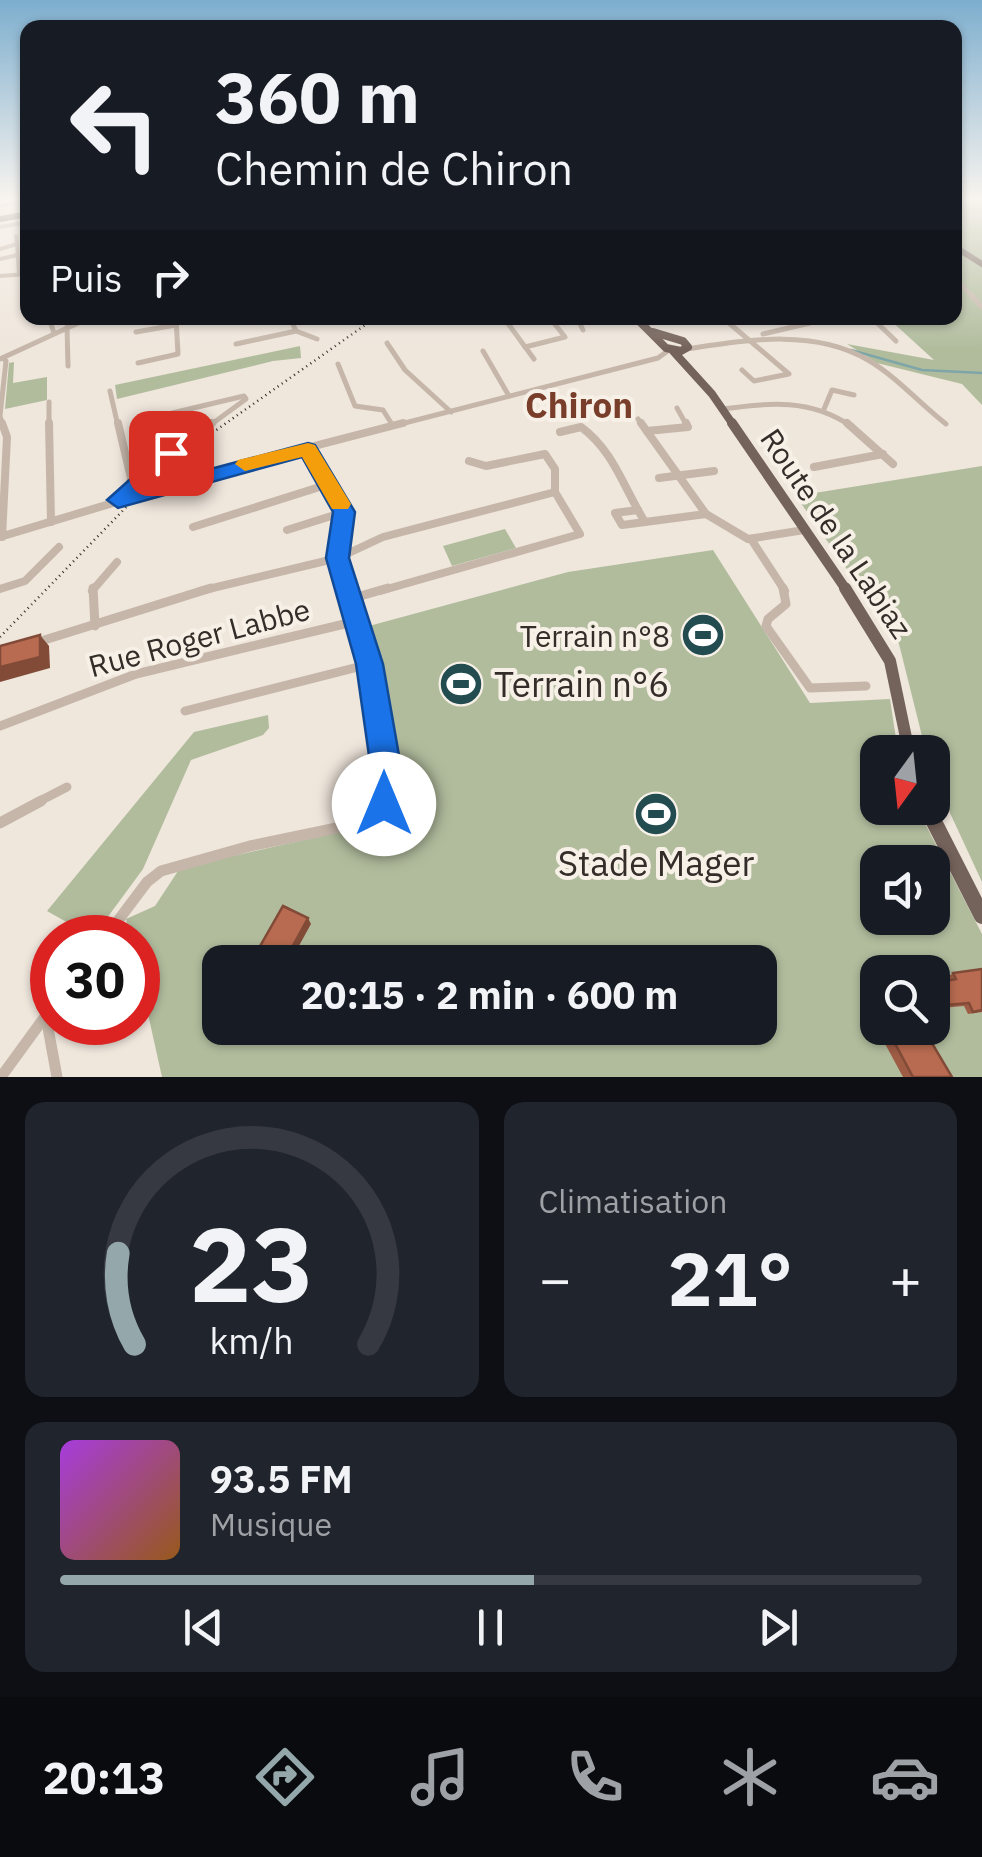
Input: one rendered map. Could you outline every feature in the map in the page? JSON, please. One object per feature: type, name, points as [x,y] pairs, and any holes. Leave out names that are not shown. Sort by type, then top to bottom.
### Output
[{"type":"main road","name":"Route de la Labiaz","points":[[644,325],[722,409],[863,612],[888,657],[905,735]]},
{"type":"main road","points":[[671,351],[686,347]]},
{"type":"main road","points":[[671,351],[686,347]]},
{"type":"main road","points":[[936,825],[982,916]]},
{"type":"street","points":[[0,276],[19,274],[18,248]]},
{"type":"street","points":[[0,260],[18,255]]},
{"type":"street","points":[[962,286],[982,307]]},
{"type":"street","points":[[51,325],[54,333]]},
{"type":"street","points":[[1,358],[73,325]]},
{"type":"street","points":[[136,332],[161,325]]},
{"type":"street","points":[[138,362],[178,354],[176,325]]},
{"type":"street","points":[[293,325],[296,331]]},
{"type":"street","points":[[509,325],[534,358]]},
{"type":"street","points":[[525,346],[564,338],[555,325]]},
{"type":"street","points":[[580,325],[583,330]]},
{"type":"street","points":[[734,325],[789,374],[754,381],[742,370]]},
{"type":"street","points":[[686,347],[750,339],[802,325]]},
{"type":"street","points":[[879,325],[896,341]]},
{"type":"street","points":[[68,327],[68,366]]},
{"type":"street","points":[[236,344],[296,331],[317,339]]},
{"type":"street","points":[[750,339],[794,339],[861,356],[946,424]]},
{"type":"street","points":[[387,342],[405,370],[451,412]]},
{"type":"street","points":[[482,351],[508,396]]},
{"type":"street","points":[[1,358],[6,361],[0,416],[7,437],[1,537],[118,500],[671,351]]},
{"type":"street","points":[[338,364],[356,408],[383,410],[393,426]]},
{"type":"street","points":[[824,408],[832,390],[854,396]]},
{"type":"street","points":[[110,391],[122,432],[129,488]]},
{"type":"street","points":[[118,500],[171,453],[246,398],[168,414],[162,419],[171,453]]},
{"type":"street","points":[[722,409],[785,400],[824,408],[844,418],[893,464]]},
{"type":"street","points":[[49,402],[51,522]]},
{"type":"street","points":[[648,431],[688,427],[677,408]]},
{"type":"street","points":[[638,419],[706,514],[738,536],[751,538],[804,530]]},
{"type":"street","points":[[560,432],[582,428],[588,431],[615,464],[644,522]]},
{"type":"street","points":[[122,915],[147,882],[180,863],[374,816],[384,804],[388,784],[370,664],[338,558],[344,512],[308,449]]},
{"type":"street","points":[[350,598],[575,538],[580,530],[555,492],[553,458],[538,452],[486,466],[469,462]]},
{"type":"street","points":[[814,468],[883,454]]},
{"type":"street","points":[[659,478],[714,470]]},
{"type":"street","points":[[193,527],[329,484]]},
{"type":"street","points":[[19,648],[178,596],[338,558],[382,538],[555,492]]},
{"type":"street","points":[[638,510],[615,513],[622,526],[706,514]]},
{"type":"street","points":[[287,530],[344,512]]},
{"type":"street","points":[[751,538],[788,600],[766,626],[810,688],[866,686]]},
{"type":"street","points":[[0,589],[25,581],[59,548]]},
{"type":"street","points":[[95,626],[92,590],[116,562]]},
{"type":"street","name":"Rue Roger Labbe","points":[[0,726],[136,674],[357,621]]},
{"type":"street","points":[[185,711],[370,664]]},
{"type":"street","points":[[0,823],[67,787]]},
{"type":"street","points":[[1,1077],[30,1038]]},
{"type":"street","points":[[53,1045],[57,1077]]},
{"type":"green space","points":[[962,248],[982,248],[982,405],[962,384],[877,363],[847,344],[934,360],[896,325],[962,325]]},
{"type":"green space","points":[[300,346],[301,358],[273,361],[117,399],[115,385]]},
{"type":"green space","points":[[14,362],[13,383],[47,377],[47,400],[5,409],[9,363]]},
{"type":"green space","points":[[982,466],[982,882],[950,813],[950,735],[922,735],[899,644],[796,496]]},
{"type":"green space","points":[[505,529],[516,548],[452,566],[443,546]]},
{"type":"green space","name":"Stade Mager","points":[[713,550],[810,703],[890,699],[895,735],[860,735],[860,825],[926,825],[936,845],[860,845],[860,935],[950,935],[950,872],[982,934],[982,1077],[162,1077],[155,1045],[160,1045],[160,915],[135,915],[155,906],[180,868],[388,821],[399,799],[384,682],[369,626],[568,572]]},
{"type":"green space","points":[[268,715],[269,728],[263,735],[191,760],[143,869],[109,915],[54,915],[47,911],[194,732]]},
{"type":"building","points":[[40,635],[40,657],[0,667],[0,646]]},
{"type":"building","points":[[283,906],[308,918],[293,945],[261,945]]},
{"type":"building","points":[[982,969],[982,1010],[973,1012],[969,1003],[950,1005],[950,980],[956,979],[953,973]]},
{"type":"building","points":[[896,1045],[933,1045],[952,1077],[913,1077]]},
{"type":"waterway","points":[[851,350],[922,370],[982,373]]},
{"type":"railway","points":[[0,637],[138,495],[198,443],[365,325]]},
{"type":"slow traffic","points":[[245,464],[308,449],[340,504]]},
{"type":"place","name":"Terrain n°8","points":[[703,635]]},
{"type":"place","name":"Terrain n°6","points":[[461,684]]},
{"type":"place","name":"Stade Mager","points":[[656,814]]},
{"type":"district","name":"Chiron","points":[[579,405]]},
{"type":"route","points":[[171,453],[118,500],[308,449],[344,512],[338,558],[370,664],[388,784],[384,804]]}]
